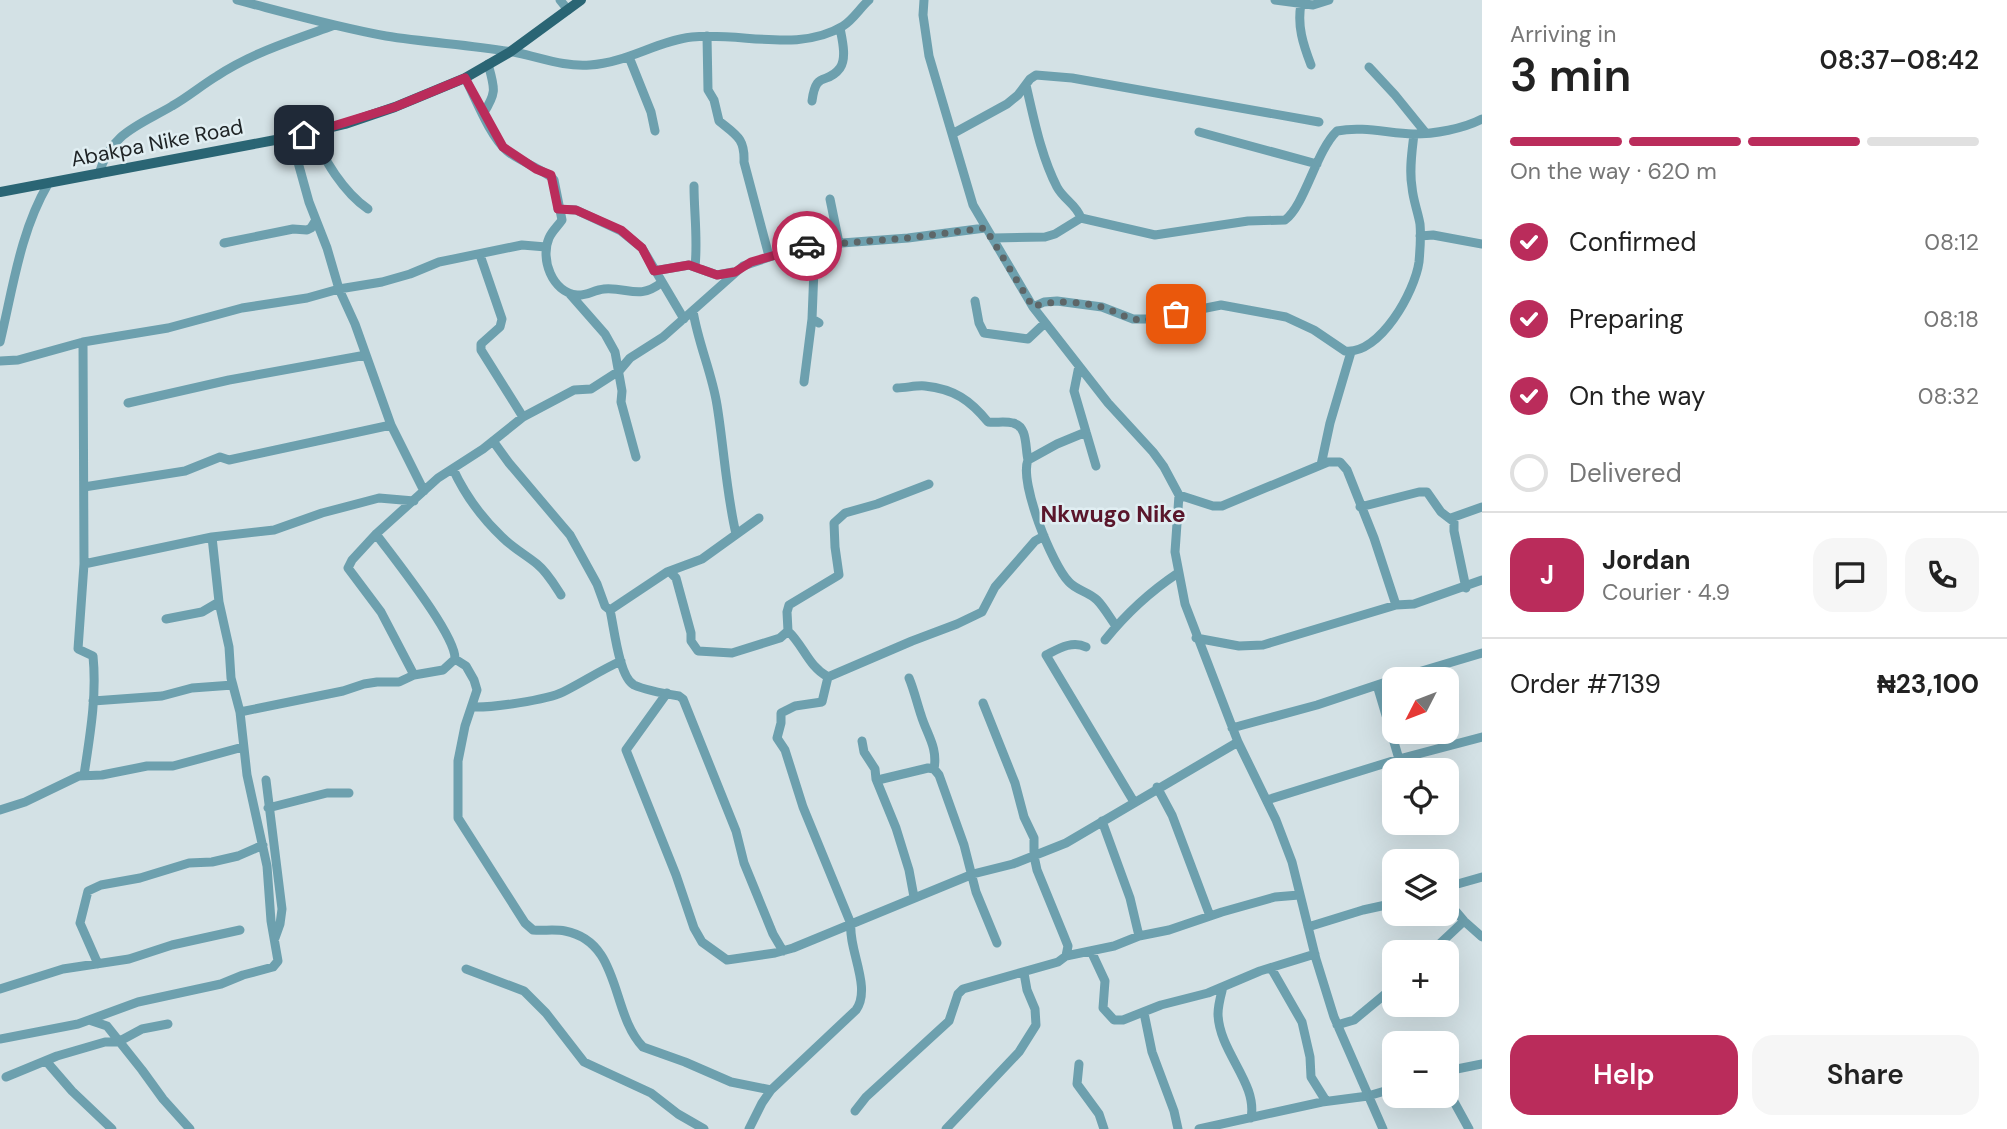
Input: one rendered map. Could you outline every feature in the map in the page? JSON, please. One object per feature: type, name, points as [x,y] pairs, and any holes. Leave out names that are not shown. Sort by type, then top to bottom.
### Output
[{"type":"main road","name":"Abakpa Nike Road","points":[[0,192],[316,132],[395,107],[465,78],[510,52],[581,0]]},
{"type":"street","points":[[237,0],[267,4],[333,26],[510,52],[577,66],[601,64],[684,39],[707,36],[795,41],[815,38],[840,28],[869,0]]},
{"type":"street","points":[[560,0],[568,10]]},
{"type":"street","points":[[924,0],[923,15],[929,56],[954,133],[973,205],[1045,324],[1153,452],[1179,495],[1175,552],[1196,638],[1232,728],[1267,800],[1292,862],[1315,954],[1337,1025],[1383,1129]]},
{"type":"street","points":[[1275,0],[1313,5],[1329,0]]},
{"type":"street","points":[[1301,4],[1299,25],[1311,65]]},
{"type":"street","points":[[99,174],[102,163],[111,150],[135,124],[171,107],[217,75],[246,60],[333,26]]},
{"type":"street","points":[[812,101],[817,82],[837,71],[842,63],[840,28]]},
{"type":"street","points":[[707,36],[708,90],[714,100],[719,121],[738,136],[745,148],[744,162],[769,256]]},
{"type":"street","points":[[629,57],[651,112],[654,131]]},
{"type":"street","points":[[484,114],[495,89],[488,64]]},
{"type":"street","points":[[1369,67],[1425,132]]},
{"type":"street","points":[[954,133],[1007,104],[1036,75],[1072,78],[1319,122]]},
{"type":"street","points":[[465,78],[496,138],[507,151],[551,175],[562,220],[551,233],[547,247],[547,263],[558,286],[569,293],[605,334],[615,352],[622,391],[621,402],[636,457]]},
{"type":"street","points":[[1026,85],[1049,170],[1059,191],[1074,204],[1081,218]]},
{"type":"street","points":[[993,238],[1045,237],[1081,218],[1155,235],[1235,222],[1285,220],[1293,212],[1337,131],[1391,130],[1414,134],[1447,130],[1482,119]]},
{"type":"street","points":[[316,132],[325,159],[347,189],[369,209]]},
{"type":"street","points":[[1199,132],[1317,164]]},
{"type":"street","points":[[1033,307],[1056,301],[1102,307],[1140,319],[1162,318],[1192,309],[1221,305],[1286,317],[1314,330],[1339,349],[1351,352],[1376,340],[1391,323],[1415,276],[1419,262],[1420,225],[1412,187],[1414,134]]},
{"type":"street","points":[[291,137],[339,289],[391,425],[424,491]]},
{"type":"street","points":[[0,342],[27,227],[36,203],[48,184]]},
{"type":"street","points":[[694,186],[697,230],[695,267]]},
{"type":"street","points":[[830,200],[839,243]]},
{"type":"street","points":[[558,209],[576,210],[621,230],[642,248],[684,319]]},
{"type":"street","points":[[224,243],[266,234],[307,230],[316,220]]},
{"type":"street","points":[[654,271],[689,265],[717,275],[735,272],[769,256],[802,246],[908,238],[985,228]]},
{"type":"street","points":[[1420,236],[1433,235],[1482,244]]},
{"type":"street","points":[[804,382],[816,321],[816,244]]},
{"type":"street","points":[[0,361],[18,360],[83,342],[168,328],[242,308],[382,282],[439,262],[522,245],[547,247]]},
{"type":"street","points":[[480,255],[502,318],[500,327],[481,344],[481,350],[523,417]]},
{"type":"street","points":[[414,675],[381,612],[348,568],[376,534],[438,478],[523,417],[574,390],[591,389],[619,371],[631,358],[658,341],[684,319],[735,272]]},
{"type":"street","points":[[569,293],[580,295],[604,289],[625,290],[637,294],[653,290],[661,283]]},
{"type":"street","points":[[975,301],[979,323],[984,333],[1028,340],[1045,324]]},
{"type":"street","points":[[693,311],[717,402],[724,471],[736,534]]},
{"type":"street","points":[[83,342],[84,564],[78,649],[93,656],[95,676],[84,775]]},
{"type":"street","points":[[1321,465],[1351,352]]},
{"type":"street","points":[[128,402],[366,355]]},
{"type":"street","points":[[1079,366],[1074,391],[1096,466]]},
{"type":"street","points":[[897,388],[923,385],[960,394],[988,422],[1013,423],[1020,427],[1025,436],[1030,495],[1044,536],[1068,582],[1096,600],[1116,626]]},
{"type":"street","points":[[84,487],[185,471],[220,457],[229,460],[391,425]]},
{"type":"street","points":[[1028,460],[1057,443],[1086,432]]},
{"type":"street","points":[[493,440],[570,535],[597,584],[605,606],[610,610],[625,674],[633,684],[679,696],[685,704],[736,831],[744,863],[773,934],[783,951]]},
{"type":"street","points":[[1179,495],[1213,506],[1222,506],[1321,465],[1336,461],[1343,464],[1374,538],[1396,605]]},
{"type":"street","points":[[453,469],[466,494],[487,522],[520,553],[537,564],[561,595]]},
{"type":"street","points":[[828,677],[817,671],[788,631],[789,605],[839,575],[834,523],[845,513],[929,484]]},
{"type":"street","points":[[1360,507],[1425,491],[1437,503],[1441,512],[1451,518],[1466,588]]},
{"type":"street","points":[[84,564],[212,537],[274,530],[322,513],[379,498],[414,501]]},
{"type":"street","points":[[1451,518],[1482,507]]},
{"type":"street","points":[[610,610],[670,572],[702,559],[759,518]]},
{"type":"street","points":[[240,712],[376,682],[400,682],[414,675],[443,670],[455,659],[450,641],[412,580],[376,534]]},
{"type":"street","points":[[828,677],[982,612],[995,587],[1035,541],[1044,536]]},
{"type":"street","points":[[0,1039],[88,1020],[138,1002],[195,992],[273,967],[279,957],[263,845],[243,747],[240,712],[219,602],[212,537]]},
{"type":"street","points":[[670,572],[676,578],[691,641],[698,651],[732,653],[780,639],[788,631]]},
{"type":"street","points":[[1105,640],[1116,626],[1163,583],[1178,573]]},
{"type":"street","points":[[1196,638],[1240,646],[1263,645],[1396,605],[1414,604],[1466,588],[1482,580]]},
{"type":"street","points":[[166,619],[202,612],[219,602]]},
{"type":"street","points":[[1086,648],[1080,644],[1066,645],[1046,655],[1134,802]]},
{"type":"street","points":[[1435,667],[1482,653]]},
{"type":"street","points":[[455,659],[466,666],[477,690],[465,726],[458,761],[458,818],[524,923],[533,930],[567,931],[593,945],[608,965],[620,1005],[643,1047],[731,1082],[771,1090]]},
{"type":"street","points":[[472,707],[484,708],[540,699],[562,692],[621,661]]},
{"type":"street","points":[[749,1129],[771,1090],[856,1010],[862,1000],[857,960],[850,936],[851,924],[825,854],[803,807],[785,750],[777,738],[781,713],[795,706],[822,702],[828,677]]},
{"type":"street","points":[[909,678],[921,717],[932,737],[936,755],[934,769],[948,800],[973,874],[982,911],[997,943]]},
{"type":"street","points":[[1232,728],[1317,705],[1382,683]]},
{"type":"street","points":[[93,701],[162,696],[192,688],[233,685]]},
{"type":"street","points":[[1377,685],[1399,758]]},
{"type":"street","points":[[667,693],[626,750],[694,928],[702,942],[727,960],[783,951],[973,874],[1004,867],[1066,843],[1157,787],[1238,742]]},
{"type":"street","points":[[983,703],[1034,838],[1037,870],[1068,946],[1066,956]]},
{"type":"street","points":[[1403,758],[1482,737]]},
{"type":"street","points":[[862,741],[864,752],[875,769],[876,779],[896,828],[914,897]]},
{"type":"street","points":[[0,810],[25,802],[84,775],[102,775],[147,765],[173,766],[243,747]]},
{"type":"street","points":[[1267,800],[1382,764]]},
{"type":"street","points":[[882,779],[928,768],[934,769]]},
{"type":"street","points":[[266,780],[282,909],[275,939]]},
{"type":"street","points":[[1157,787],[1172,815],[1210,916]]},
{"type":"street","points":[[268,807],[327,793],[349,793]]},
{"type":"street","points":[[1102,821],[1129,898],[1139,936]]},
{"type":"street","points":[[98,964],[80,923],[88,891],[101,885],[140,878],[189,863],[212,862],[238,856],[263,845]]},
{"type":"street","points":[[1459,884],[1482,877]]},
{"type":"street","points":[[855,1111],[866,1097],[948,1021],[958,994],[963,989],[1024,973],[1058,962],[1066,956],[1114,946],[1139,936],[1169,930],[1275,897],[1299,895]]},
{"type":"street","points":[[1308,928],[1382,906]]},
{"type":"street","points":[[1459,915],[1482,937]]},
{"type":"street","points":[[1444,940],[1464,921]]},
{"type":"street","points":[[0,989],[62,969],[130,958],[172,945],[240,930]]},
{"type":"street","points":[[1091,951],[1105,981],[1103,1008],[1114,1020],[1144,1013],[1315,954]]},
{"type":"street","points":[[1271,968],[1302,1022],[1310,1057],[1311,1077],[1326,1101]]},
{"type":"street","points":[[466,969],[524,991],[546,1013],[583,1062],[651,1093],[678,1114],[704,1129]]},
{"type":"street","points":[[946,1129],[1019,1052],[1036,1025],[1035,1009],[1024,973]]},
{"type":"street","points":[[1223,986],[1218,1014],[1220,1027],[1234,1066],[1249,1090],[1254,1105],[1251,1118]]},
{"type":"street","points":[[1337,1025],[1354,1020],[1382,997]]},
{"type":"street","points":[[107,1013],[104,1020],[118,1042],[190,1129]]},
{"type":"street","points":[[1144,1013],[1152,1052],[1178,1129]]},
{"type":"street","points":[[88,1020],[107,1026]]},
{"type":"street","points":[[6,1077],[105,1042],[118,1042],[142,1029],[168,1024]]},
{"type":"street","points":[[46,1061],[72,1091],[112,1129]]},
{"type":"street","points":[[1079,1064],[1077,1084],[1099,1114],[1104,1129]]},
{"type":"street","points":[[1459,1069],[1482,1064]]},
{"type":"street","points":[[1199,1129],[1326,1101],[1382,1092]]},
{"type":"street","points":[[1457,1108],[1469,1129]]},
{"type":"way so far","points":[[807,246],[908,238],[985,228],[1033,307],[1056,301],[1102,307],[1133,319],[1162,318],[1176,314]]},
{"type":"district","name":"Nkwugo Nike","points":[[1113,514]]},
{"type":"route","points":[[304,135],[395,107],[465,78],[503,147],[511,155],[551,175],[558,209],[576,210],[621,230],[642,248],[654,271],[689,265],[717,275],[735,272],[751,262],[789,249],[807,246]]}]
